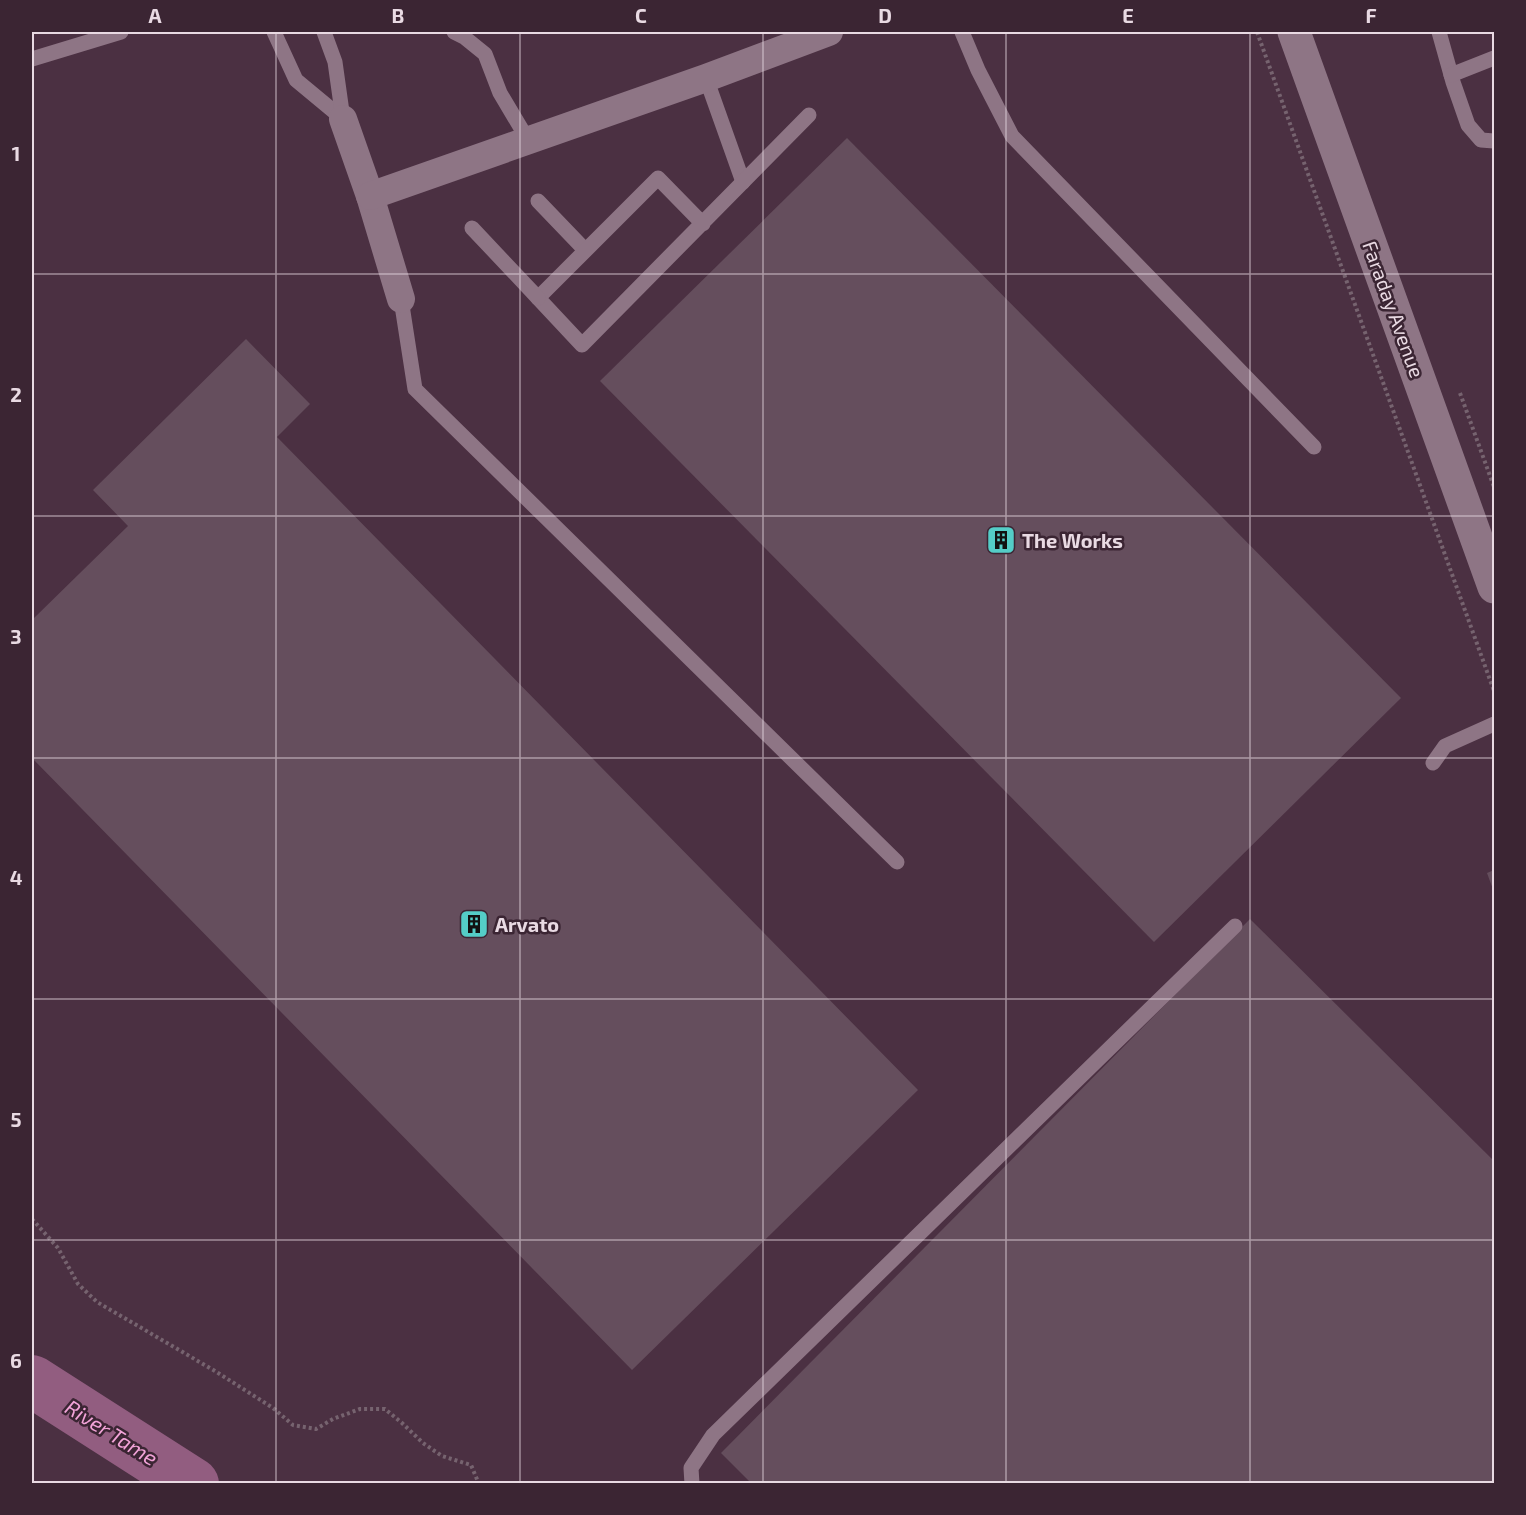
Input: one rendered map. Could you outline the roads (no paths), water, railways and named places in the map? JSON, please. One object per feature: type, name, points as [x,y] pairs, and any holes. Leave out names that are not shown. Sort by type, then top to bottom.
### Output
[{"type":"street","points":[[370,196],[706,78],[829,32]]},
{"type":"street","name":"Faraday Avenue","points":[[1294,32],[1494,587]]},
{"type":"street","points":[[343,120],[370,196],[401,299]]},
{"type":"lane","points":[[32,59],[121,32]]},
{"type":"lane","points":[[274,32],[296,80],[343,120]]},
{"type":"lane","points":[[324,32],[335,62],[343,120]]},
{"type":"lane","points":[[454,32],[485,54],[500,93],[528,140]]},
{"type":"lane","points":[[962,32],[978,70],[1012,136],[1314,447]]},
{"type":"lane","points":[[1439,32],[1468,125],[1488,141]]},
{"type":"lane","points":[[1451,75],[1494,58]]},
{"type":"lane","points":[[706,78],[742,182]]},
{"type":"lane","points":[[472,228],[582,345],[809,115]]},
{"type":"lane","points":[[538,298],[658,178],[703,224]]},
{"type":"lane","points":[[538,201],[585,250]]},
{"type":"lane","points":[[401,299],[415,389],[897,862]]},
{"type":"lane","points":[[1433,763],[1444,746],[1494,724]]},
{"type":"lane","points":[[692,1484],[691,1468],[713,1435],[1235,926]]},
{"type":"waterway","name":"River Tame","points":[[32,1381],[193,1484]]},
{"type":"place","name":"The Works","points":[[1001,540]]},
{"type":"place","name":"Arvato","points":[[474,924]]}]
